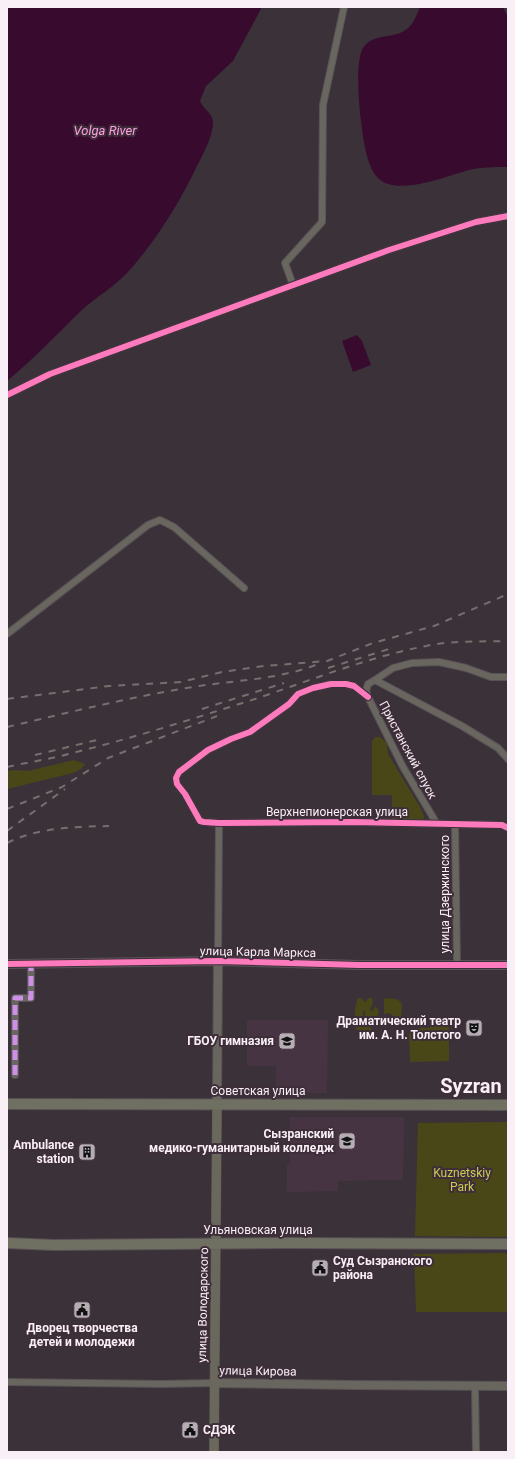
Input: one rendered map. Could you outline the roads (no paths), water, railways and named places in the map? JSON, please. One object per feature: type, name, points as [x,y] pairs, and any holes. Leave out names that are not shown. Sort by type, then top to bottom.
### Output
[{"type":"main road","name":"Советская улица","points":[[7,1104],[508,1105]]},
{"type":"main road","name":"улица Володарского","points":[[214,1452],[217,1104]]},
{"type":"main road","name":"Ульяновская улица","points":[[7,1243],[54,1245],[216,1243],[508,1244]]},
{"type":"street","points":[[293,285],[285,263],[322,222],[323,105],[344,7]]},
{"type":"street","points":[[7,395],[50,374],[389,250],[476,222],[508,216]]},
{"type":"street","points":[[7,634],[148,525],[160,520],[174,527],[244,588]]},
{"type":"street","points":[[508,677],[491,677],[466,668],[439,662],[426,662],[412,663],[393,668],[375,680],[462,726],[498,748],[508,759]]},
{"type":"street","name":"Пристанский спуск","points":[[375,680],[368,684],[366,691],[368,697],[403,766],[437,824]]},
{"type":"street","name":"Верхнепионерская улица","points":[[368,697],[354,686],[346,684],[331,684],[298,694],[289,704],[250,732],[208,750],[179,772],[176,778],[177,784],[185,794],[200,821],[219,823],[340,822],[502,825],[508,828]]},
{"type":"street","name":"улица Володарского","points":[[217,1104],[219,823]]},
{"type":"street","name":"улица Дзержинского","points":[[455,824],[457,964]]},
{"type":"street","name":"улица Карла Маркса","points":[[7,964],[218,961],[359,965],[508,965]]},
{"type":"street","points":[[15,1075],[15,998],[31,998],[31,964]]},
{"type":"street","name":"улица Кирова","points":[[7,1382],[508,1386]]},
{"type":"street","points":[[475,1386],[476,1452]]},
{"type":"water","name":"Volga River","points":[[7,7],[262,7],[233,61],[206,86],[200,101],[213,121],[210,137],[183,193],[166,222],[138,261],[122,278],[82,310],[7,381]]},
{"type":"water","points":[[420,7],[503,7],[508,17],[508,167],[474,169],[422,183],[397,186],[386,183],[378,178],[374,173],[366,151],[360,114],[358,73],[361,54],[363,48],[372,40],[403,32],[414,21]]},
{"type":"water","points":[[357,335],[362,341],[371,365],[353,372],[342,341]]},
{"type":"railway","points":[[7,699],[109,686],[181,682],[222,672],[264,666],[327,661],[373,643],[434,626],[508,594]]},
{"type":"railway","points":[[7,767],[64,755],[141,734],[255,699],[383,656],[436,644],[508,641]]},
{"type":"railway","points":[[328,668],[389,649]]},
{"type":"railway","points":[[7,727],[151,695],[199,686],[275,676],[318,664]]},
{"type":"railway","points":[[202,709],[284,683]]},
{"type":"railway","points":[[7,809],[62,787],[108,758],[217,716]]},
{"type":"railway","points":[[35,755],[101,739]]},
{"type":"railway","points":[[7,831],[65,789]]},
{"type":"railway","points":[[7,843],[44,831],[109,826]]},
{"type":"place","name":"Драматический театр им. А. Н. Толстого","points":[[474,1028]]},
{"type":"place","name":"ГБОУ гимназия","points":[[287,1041]]},
{"type":"place","name":"Сызранский медико-гуманитарный колледж","points":[[347,1141]]},
{"type":"place","name":"Ambulance station","points":[[87,1152]]},
{"type":"place","name":"Суд Сызранского района","points":[[320,1268]]},
{"type":"place","name":"Дворец творчества детей и молодежи","points":[[82,1310]]},
{"type":"place","name":"СДЭК","points":[[190,1430]]},
{"type":"district","name":"Syzran","points":[[471,1086]]},
{"type":"park label","name":"Kuznetskiy Park","points":[[462,1180]]}]
